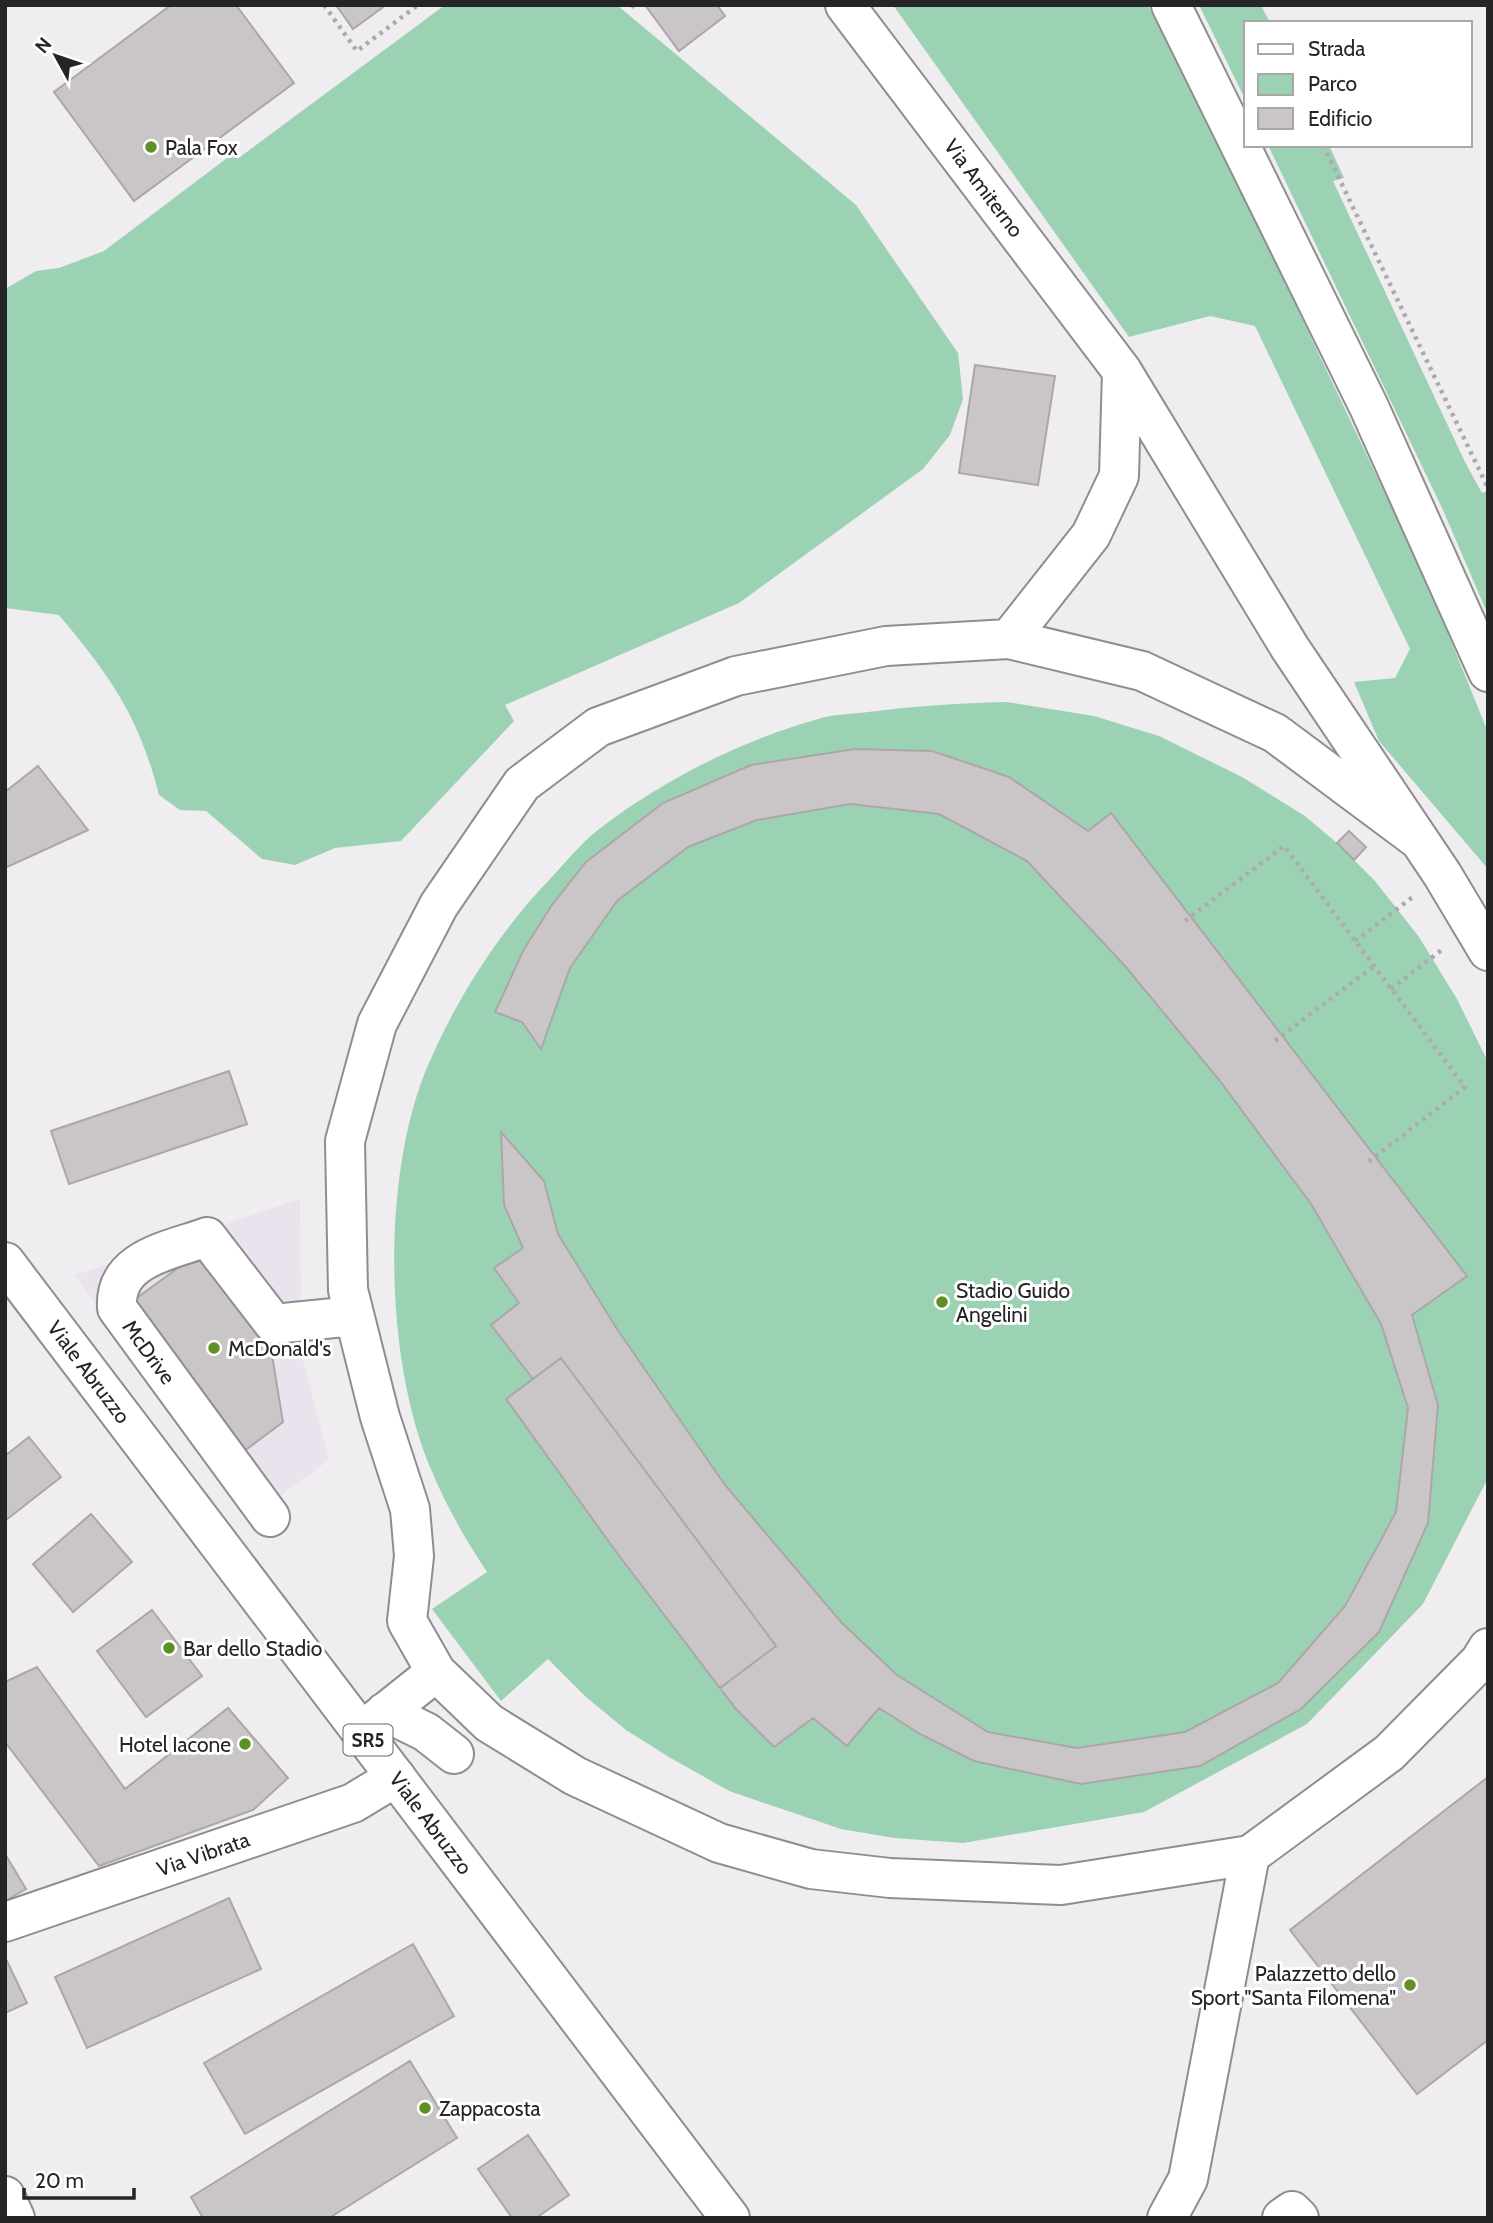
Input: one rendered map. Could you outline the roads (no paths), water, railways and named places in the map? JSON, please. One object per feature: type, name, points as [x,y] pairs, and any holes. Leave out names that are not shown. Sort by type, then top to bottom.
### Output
[{"type":"main road","name":"Via Amiterno","points":[[845,5],[1122,371],[1290,648],[1442,874],[1480,939]]},
{"type":"main road","points":[[1171,5],[1369,407],[1488,672]]},
{"type":"main road","points":[[1009,639],[1091,535],[1119,476],[1122,371]]},
{"type":"main road","points":[[1416,838],[1275,733],[1142,671],[1009,639],[886,646],[736,676],[598,727],[522,784],[439,905],[377,1024],[345,1142],[348,1290],[380,1417],[410,1509],[414,1556],[407,1621],[436,1672],[489,1723],[575,1776],[719,1843],[811,1869],[890,1878],[1061,1885],[1250,1854],[1389,1753],[1480,1661],[1488,1648]]},
{"type":"main road","name":"McDrive","points":[[270,1517],[117,1308],[118,1289],[130,1268],[144,1260],[207,1237],[274,1324],[355,1316]]},
{"type":"main road","name":"Viale Abruzzo","points":[[5,1262],[374,1721],[396,1777],[730,2218]]},
{"type":"main road","points":[[374,1721],[436,1672]]},
{"type":"main road","points":[[374,1721],[426,1732],[454,1754]]},
{"type":"main road","name":"Via Vibrata","points":[[5,1922],[353,1803],[396,1777]]},
{"type":"main road","points":[[1167,2218],[1188,2179],[1250,1854]]},
{"type":"main road","points":[[5,2196],[15,2218]]},
{"type":"main road","points":[[1282,2218],[1292,2211],[1299,2218]]},
{"type":"place","name":"Pala Fox","points":[[151,147]]},
{"type":"place","name":"Stadio Guido Angelini","points":[[942,1302]]},
{"type":"place","name":"McDonald's","points":[[214,1348]]},
{"type":"place","name":"Bar dello Stadio","points":[[169,1648]]},
{"type":"place","name":"Hotel Iacone","points":[[245,1744]]},
{"type":"place","name":"Palazzetto dello Sport \"Santa Filomena\"","points":[[1410,1985]]},
{"type":"place","name":"Zappacosta","points":[[425,2108]]}]
